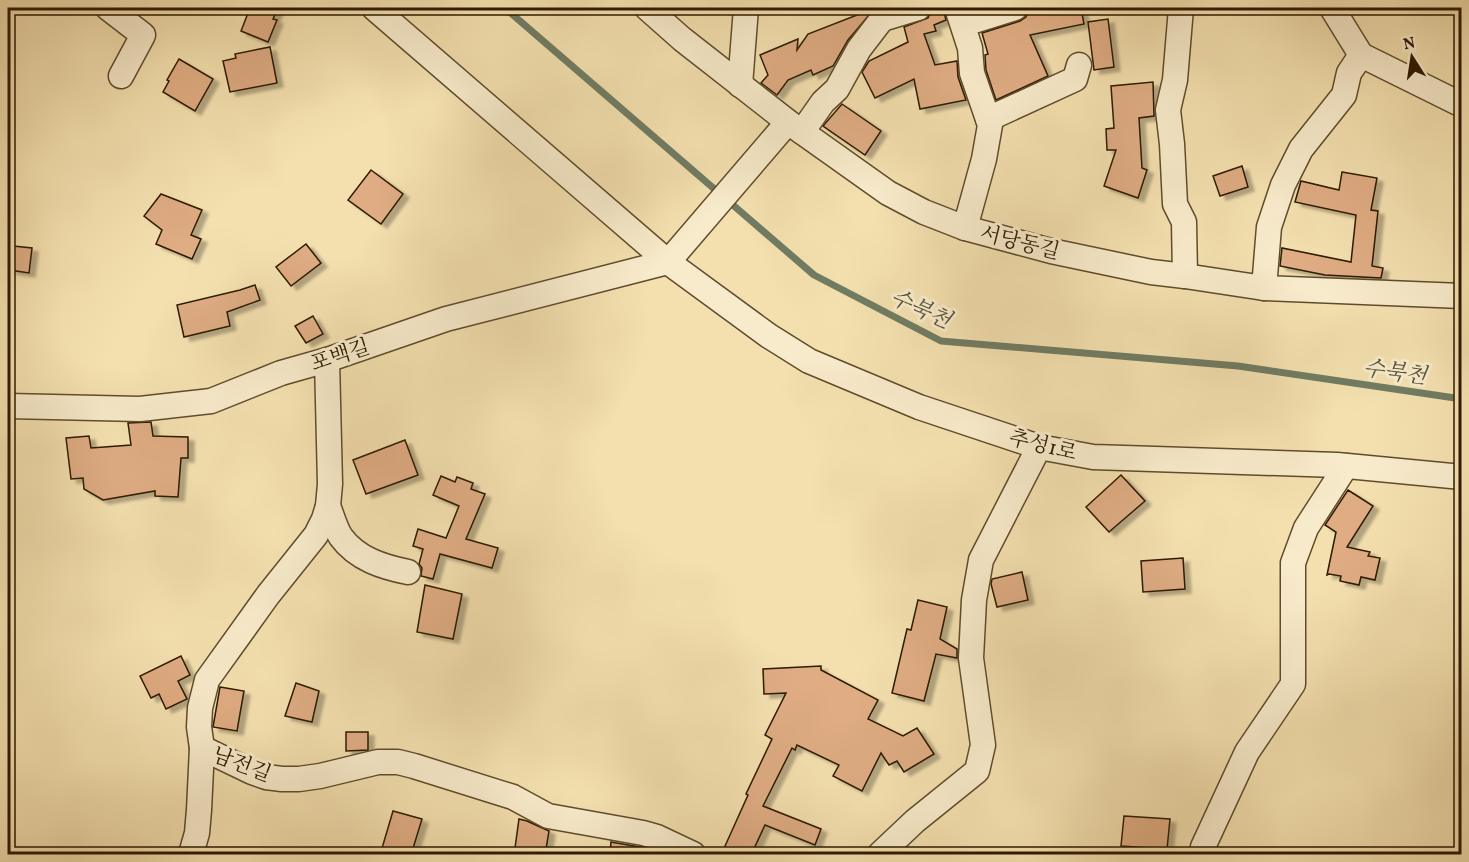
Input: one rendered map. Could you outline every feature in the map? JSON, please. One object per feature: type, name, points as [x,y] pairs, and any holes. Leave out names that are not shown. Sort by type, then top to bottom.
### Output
[{"type":"street","points":[[108,8],[143,35],[121,76]]},
{"type":"street","points":[[374,8],[673,255],[795,127],[837,89],[859,49],[882,19],[918,8]]},
{"type":"street","points":[[740,84],[746,8]]},
{"type":"street","points":[[965,228],[984,159],[990,125],[972,73],[969,48],[960,16],[1015,8]]},
{"type":"street","points":[[1181,8],[1175,80],[1168,110],[1175,204],[1184,222],[1185,276]]},
{"type":"street","points":[[1332,8],[1361,55],[1461,105]]},
{"type":"street","name":"서당동길","points":[[656,11],[740,84],[795,127],[888,193],[924,212],[965,228],[1151,273],[1264,288],[1461,296]]},
{"type":"street","points":[[1264,288],[1269,227],[1283,185],[1301,149],[1344,95],[1349,73],[1361,55]]},
{"type":"street","points":[[988,119],[1075,79],[1079,65]]},
{"type":"street","name":"포백길","points":[[8,406],[140,409],[211,401],[281,373],[327,360],[446,319],[673,255]]},
{"type":"street","name":"추성1로","points":[[673,255],[769,336],[809,361],[919,407],[1039,447],[1093,457],[1346,466],[1461,477]]},
{"type":"street","name":"남전길","points":[[327,360],[330,484],[324,519],[316,535],[268,595],[207,681],[200,708],[202,748],[266,777],[282,779],[299,780],[378,762],[398,762],[513,797],[548,816],[643,833],[666,848],[693,855]]},
{"type":"street","points":[[880,855],[915,821],[977,771],[983,745],[971,658],[974,600],[981,560],[1039,447]]},
{"type":"street","points":[[1202,855],[1203,847],[1247,752],[1293,684],[1293,563],[1306,528],[1346,466]]},
{"type":"street","points":[[328,506],[341,537],[364,557],[382,567],[408,572]]},
{"type":"street","points":[[191,855],[197,833],[202,748]]},
{"type":"building","points":[[250,8],[278,8],[273,19],[277,20],[268,42],[241,31]]},
{"type":"building","points":[[875,8],[848,40],[833,66],[813,75],[811,70],[788,80],[777,95],[761,83],[768,75],[760,55],[798,39],[797,50],[808,34]]},
{"type":"building","points":[[932,8],[943,8],[946,20],[934,25],[936,31],[924,34],[935,65],[957,61],[958,77],[966,100],[920,109],[914,79],[875,98],[862,72],[869,61],[908,42],[904,27],[928,18]]},
{"type":"building","points":[[1029,8],[1081,8],[1084,24],[1030,35],[1048,76],[996,100],[986,70],[985,55],[988,54],[982,33],[1020,21],[1026,17]]},
{"type":"building","points":[[1108,19],[1114,67],[1094,70],[1088,22]]},
{"type":"building","points":[[270,47],[277,83],[230,92],[223,61],[236,58],[235,54]]},
{"type":"building","points":[[179,59],[213,79],[195,111],[163,92]]},
{"type":"building","points":[[1153,82],[1154,116],[1139,118],[1142,168],[1147,170],[1138,198],[1104,186],[1116,150],[1107,150],[1106,129],[1114,128],[1111,86]]},
{"type":"building","points":[[842,104],[881,131],[865,155],[823,126]]},
{"type":"building","points":[[1242,166],[1248,187],[1220,196],[1213,176]]},
{"type":"building","points":[[371,170],[403,194],[381,224],[348,200]]},
{"type":"building","points":[[1342,172],[1377,178],[1371,210],[1378,211],[1372,266],[1383,268],[1381,278],[1325,275],[1280,266],[1282,248],[1351,262],[1356,215],[1295,202],[1301,181],[1339,190]]},
{"type":"building","points":[[161,194],[202,210],[191,235],[201,239],[192,259],[156,244],[162,230],[144,216]]},
{"type":"building","points":[[306,244],[321,263],[291,286],[276,267]]},
{"type":"building","points":[[13,246],[32,248],[29,273],[10,270]]},
{"type":"building","points":[[255,285],[260,300],[227,312],[230,326],[184,337],[177,305]]},
{"type":"building","points":[[313,316],[323,334],[306,343],[295,326]]},
{"type":"building","points":[[151,422],[153,436],[188,437],[188,458],[181,458],[178,497],[155,496],[155,491],[103,500],[84,489],[83,478],[71,479],[66,438],[89,436],[91,448],[131,445],[128,423]]},
{"type":"building","points":[[405,440],[418,475],[366,494],[353,460]]},
{"type":"building","points":[[1121,475],[1145,501],[1109,532],[1086,507]]},
{"type":"building","points":[[441,476],[455,482],[457,477],[473,483],[471,489],[485,494],[466,539],[498,548],[492,568],[440,554],[433,579],[421,576],[422,568],[419,564],[423,549],[413,546],[418,529],[446,538],[459,506],[433,495]]},
{"type":"building","points":[[1348,490],[1373,506],[1347,547],[1370,552],[1368,556],[1380,558],[1375,580],[1361,577],[1359,585],[1340,581],[1341,576],[1327,575],[1336,532],[1325,525]]},
{"type":"building","points":[[1183,558],[1185,589],[1143,592],[1141,561]]},
{"type":"building","points":[[1022,572],[1028,600],[997,607],[991,584],[992,579]]},
{"type":"building","points":[[425,585],[462,594],[453,639],[417,632]]},
{"type":"building","points":[[918,600],[947,607],[940,639],[957,649],[957,658],[936,654],[924,701],[892,693],[907,629],[911,630]]},
{"type":"building","points":[[181,656],[190,675],[178,681],[187,699],[166,709],[159,694],[151,698],[140,676]]},
{"type":"building","points":[[821,666],[821,670],[878,700],[868,719],[903,736],[917,728],[934,754],[904,772],[897,761],[889,765],[881,753],[862,791],[833,776],[839,765],[797,745],[795,750],[792,748],[763,806],[821,829],[815,845],[765,825],[751,855],[721,855],[772,739],[765,735],[786,693],[764,694],[763,669]]},
{"type":"building","points":[[296,683],[319,691],[312,722],[285,716]]},
{"type":"building","points":[[220,687],[244,691],[237,731],[213,727]]},
{"type":"building","points":[[346,732],[368,732],[368,750],[346,751]]},
{"type":"building","points":[[393,811],[422,819],[411,855],[380,855]]},
{"type":"building","points":[[1124,816],[1170,819],[1167,849],[1121,846]]},
{"type":"building","points":[[519,819],[549,831],[545,855],[514,855]]},
{"type":"building","points":[[611,842],[640,847],[661,855],[610,855]]},
{"type":"waterway","name":"수북천","points":[[505,8],[814,275],[941,341],[1238,366],[1462,399]]}]
